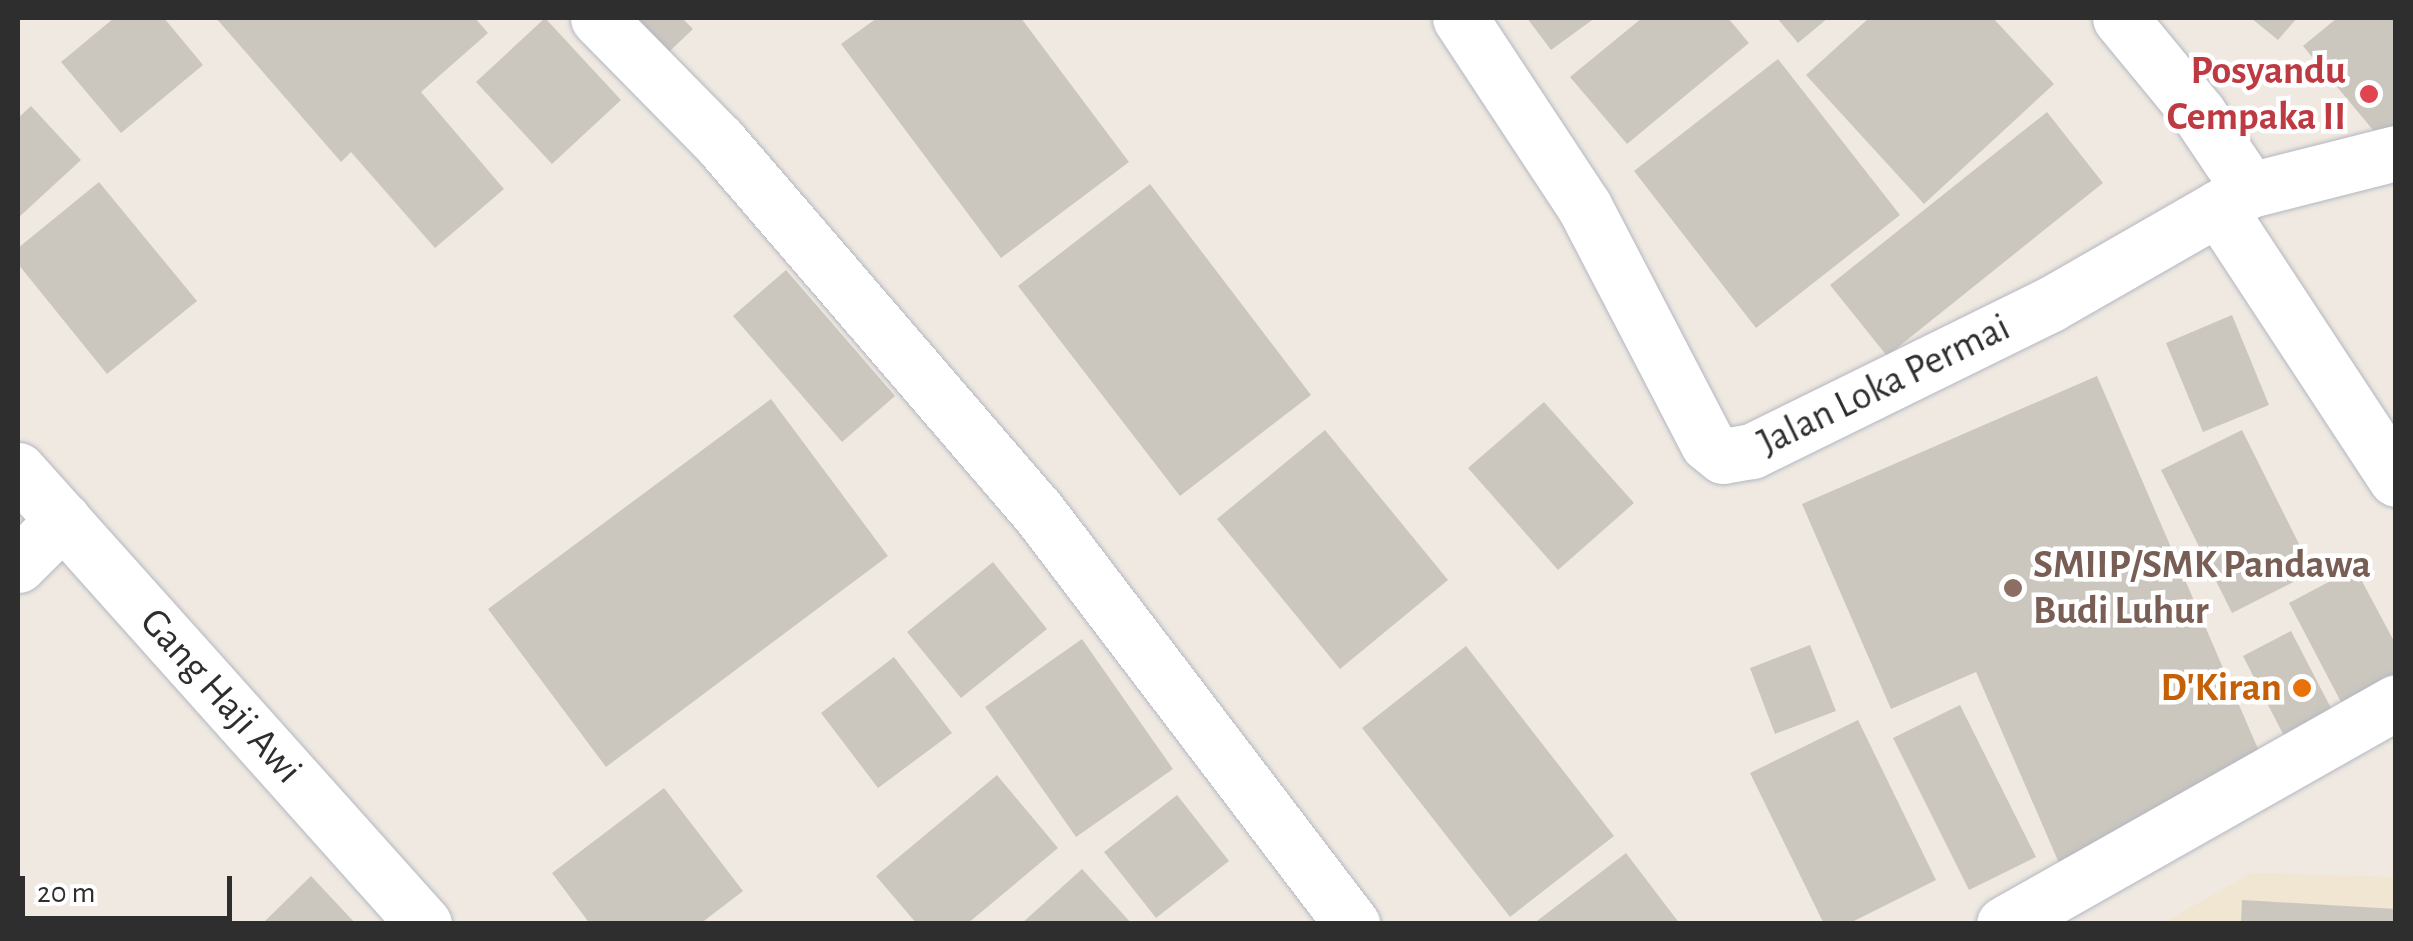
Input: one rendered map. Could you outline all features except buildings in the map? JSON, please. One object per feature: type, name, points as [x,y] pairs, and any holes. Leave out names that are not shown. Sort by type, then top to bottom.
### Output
[{"type":"street","points":[[598,18],[719,141],[1036,510],[1352,924]]},
{"type":"street","name":"Jalan Loka Permai","points":[[1460,18],[1584,206],[1708,444],[1723,456],[1752,451],[2049,305],[2252,194]]},
{"type":"street","points":[[2120,18],[2199,114],[2252,194],[2396,479]]},
{"type":"street","points":[[2252,194],[2396,154]]},
{"type":"street","name":"Gang Haji Awi","points":[[18,470],[424,924]]},
{"type":"street","points":[[18,565],[63,520]]},
{"type":"street","points":[[2004,924],[2396,702]]},
{"type":"shaded area","points":[[2252,873],[2395,877],[2395,923],[2161,924]]},
{"type":"place","name":"Posyandu Cempaka II","points":[[2369,94]]},
{"type":"place","name":"SMIIP/SMK Pandawa Budi Luhur","points":[[2013,588]]},
{"type":"place","name":"D'Kiran","points":[[2302,688]]}]
